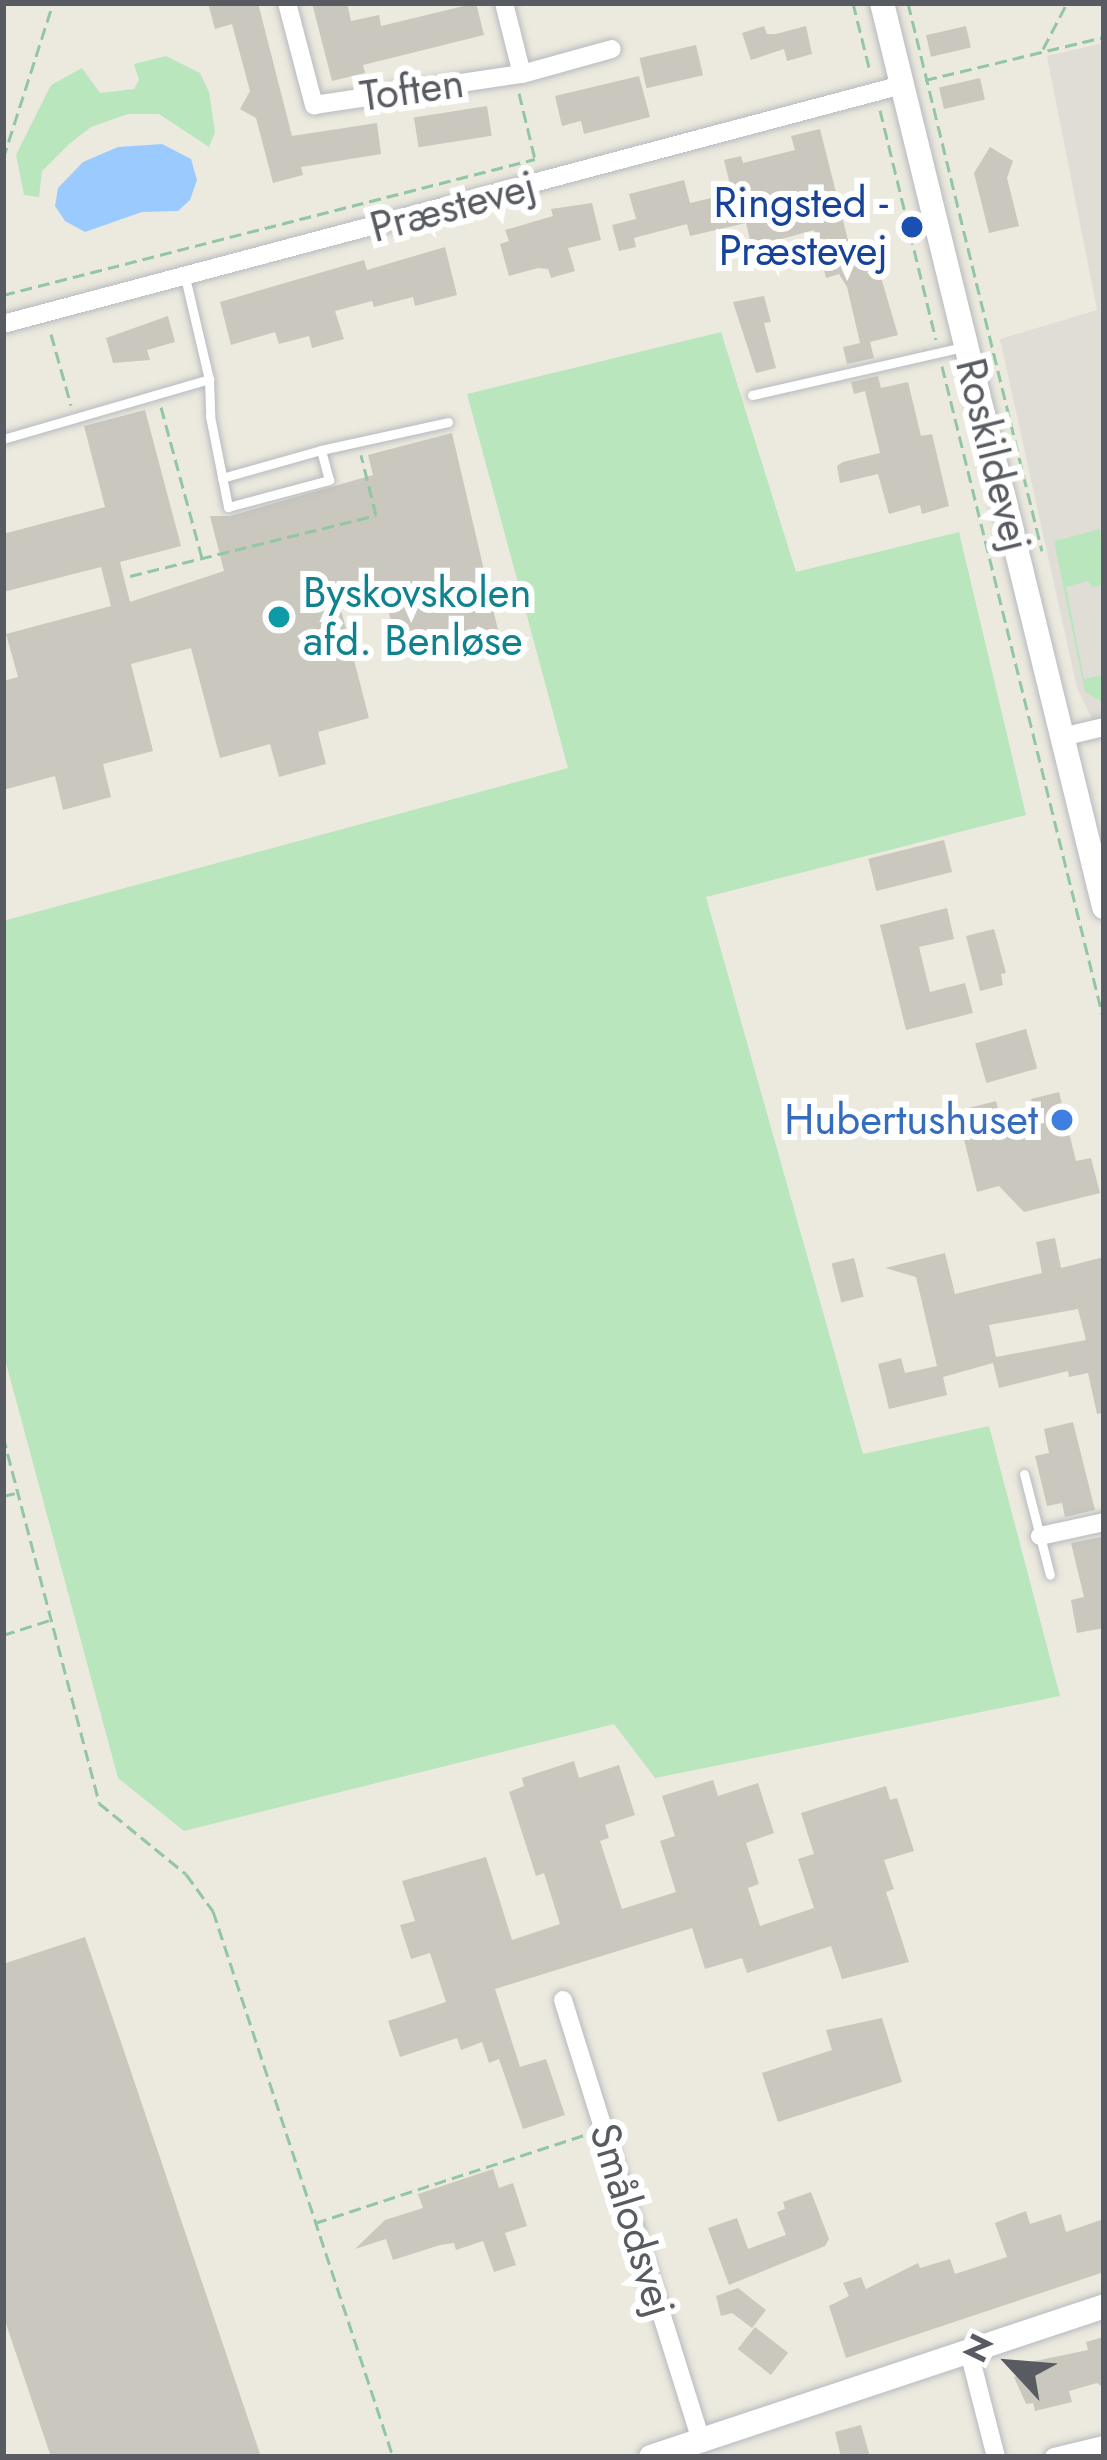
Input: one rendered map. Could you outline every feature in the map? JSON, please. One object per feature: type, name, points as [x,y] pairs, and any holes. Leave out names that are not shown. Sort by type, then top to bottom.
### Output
[{"type":"street","name":"Toften","points":[[287,3],[314,105],[522,74],[612,49]]},
{"type":"street","points":[[504,3],[522,74]]},
{"type":"street","name":"Roskildevej","points":[[882,3],[914,82],[966,346],[1104,907]]},
{"type":"street","name":"Præstevej","points":[[3,324],[914,82]]},
{"type":"street","points":[[1062,737],[1104,727]]},
{"type":"street","points":[[1040,1536],[1104,1522]]},
{"type":"street","name":"Smålodsvej","points":[[563,2000],[701,2440]]},
{"type":"street","points":[[651,2457],[1104,2306]]},
{"type":"street","points":[[969,2352],[995,2457]]},
{"type":"street","points":[[1054,2457],[1104,2445]]},
{"type":"lane","points":[[185,277],[209,379],[210,416],[228,507],[329,480],[321,450]]},
{"type":"lane","points":[[752,394],[966,346]]},
{"type":"lane","points":[[3,439],[209,379]]},
{"type":"lane","points":[[222,478],[448,422]]},
{"type":"lane","points":[[1024,1474],[1050,1575]]},
{"type":"path","points":[[3,159],[53,3]]},
{"type":"path","points":[[854,3],[1104,1022]]},
{"type":"path","points":[[908,3],[914,82],[1104,38]]},
{"type":"path","points":[[1042,52],[1067,3]]},
{"type":"path","points":[[522,74],[518,91],[541,184]]},
{"type":"path","points":[[3,295],[535,159]]},
{"type":"path","points":[[38,286],[74,417]]},
{"type":"path","points":[[158,394],[202,558]]},
{"type":"path","points":[[130,576],[376,515],[357,441]]},
{"type":"path","points":[[3,1436],[99,1803],[187,1874],[213,1911],[393,2457]]},
{"type":"path","points":[[3,1496],[18,1492]]},
{"type":"path","points":[[3,1635],[52,1619]]},
{"type":"path","points":[[313,2224],[604,2129]]},
{"type":"shaded area","points":[[1104,43],[1104,743],[1077,688],[1000,339],[1097,310],[1047,56]]},
{"type":"green space","points":[[166,56],[200,73],[209,92],[215,132],[209,147],[159,114],[128,114],[91,127],[69,144],[42,171],[39,197],[24,195],[16,155],[51,85],[82,68],[100,93],[134,89],[139,80],[134,64]]},
{"type":"green space","points":[[721,332],[796,572],[959,532],[1026,815],[706,897],[863,1454],[989,1426],[1060,1696],[655,1778],[614,1724],[184,1831],[118,1778],[3,1352],[3,921],[568,768],[467,394]]},
{"type":"green space","points":[[1100,529],[1104,585],[1092,587],[1088,581],[1066,587],[1084,679],[1104,675],[1104,703],[1085,692],[1054,541]]},
{"type":"water","points":[[162,144],[191,159],[197,180],[190,200],[178,211],[142,212],[85,232],[65,221],[55,206],[58,188],[83,162],[118,147]]},
{"type":"building","points":[[208,3],[258,3],[292,136],[377,123],[381,154],[301,167],[303,175],[273,183],[256,118],[240,109],[250,91],[232,24],[215,29]]},
{"type":"building","points":[[312,3],[347,3],[351,21],[379,15],[381,26],[476,3],[484,35],[363,65],[365,73],[332,81]]},
{"type":"building","points":[[764,26],[767,34],[776,34],[806,26],[812,54],[787,61],[784,49],[751,60],[742,33]]},
{"type":"building","points":[[966,26],[971,47],[931,57],[926,35]]},
{"type":"building","points":[[696,45],[703,75],[646,88],[639,58]]},
{"type":"building","points":[[639,76],[650,117],[584,134],[581,121],[562,126],[555,96]]},
{"type":"building","points":[[980,78],[985,99],[944,109],[939,87]]},
{"type":"building","points":[[487,106],[492,136],[419,147],[414,118]]},
{"type":"building","points":[[820,129],[852,256],[873,250],[898,335],[870,342],[874,358],[847,364],[843,347],[860,343],[847,287],[839,274],[826,278],[814,230],[778,240],[780,250],[754,256],[746,223],[690,236],[687,224],[634,238],[636,247],[619,251],[612,225],[636,219],[629,194],[684,180],[690,203],[732,193],[724,160],[741,156],[743,163],[795,150],[791,136]]},
{"type":"building","points":[[990,147],[1013,161],[1007,178],[1019,226],[989,233],[974,173]]},
{"type":"building","points":[[592,203],[601,240],[568,248],[575,271],[551,278],[548,269],[538,268],[509,276],[500,244],[509,241],[505,230],[553,216],[551,209]]},
{"type":"building","points":[[445,247],[457,295],[415,306],[413,297],[335,311],[344,339],[312,348],[309,336],[279,344],[275,332],[231,345],[220,302],[364,260],[367,270]]},
{"type":"building","points":[[764,296],[771,322],[764,323],[776,368],[756,373],[733,302]]},
{"type":"building","points":[[168,316],[175,342],[147,350],[150,360],[113,363],[106,338]]},
{"type":"building","points":[[878,376],[881,388],[908,382],[921,436],[932,434],[949,506],[922,514],[920,505],[889,514],[878,474],[840,483],[837,466],[880,453],[865,391],[854,394],[851,382]]},
{"type":"building","name":"Byskovskolen afd. Benløse","points":[[145,410],[181,546],[120,562],[130,602],[224,571],[210,516],[230,516],[373,475],[368,455],[452,433],[501,643],[468,651],[461,625],[420,636],[424,650],[400,656],[385,598],[341,610],[369,718],[318,732],[326,764],[279,777],[270,744],[220,758],[191,648],[131,664],[153,751],[103,764],[111,797],[63,810],[55,776],[3,790],[3,681],[18,677],[6,634],[111,606],[101,567],[3,592],[3,534],[105,507],[84,426]]},
{"type":"building","points":[[944,840],[952,872],[876,891],[868,859]]},
{"type":"building","points":[[947,908],[954,939],[919,947],[930,992],[965,983],[973,1013],[906,1030],[880,925]]},
{"type":"building","points":[[994,929],[1006,973],[1001,974],[1003,985],[980,991],[966,936]]},
{"type":"building","points":[[1026,1029],[1037,1068],[986,1083],[975,1044]]},
{"type":"building","points":[[1059,1092],[1076,1161],[1091,1158],[1100,1193],[1024,1212],[999,1186],[977,1192],[957,1111],[996,1101],[1002,1123],[1035,1115],[1031,1099]]},
{"type":"building","points":[[1055,1238],[1061,1268],[1104,1257],[1104,1413],[1097,1414],[1088,1373],[1069,1377],[1068,1371],[999,1388],[993,1363],[943,1377],[947,1395],[889,1409],[878,1364],[901,1358],[905,1373],[937,1366],[916,1277],[885,1268],[945,1253],[955,1294],[1042,1273],[1036,1242]],"holes":[[[1078,1309],[1086,1340],[996,1357],[989,1325]]]},
{"type":"building","points":[[854,1258],[864,1297],[841,1302],[832,1264]]},
{"type":"building","points":[[1073,1422],[1095,1510],[1065,1517],[1062,1503],[1047,1506],[1035,1456],[1049,1453],[1044,1429]]},
{"type":"building","points":[[1101,1537],[1104,1628],[1077,1633],[1071,1600],[1084,1597],[1071,1543]]},
{"type":"building","points":[[574,1761],[579,1778],[619,1765],[635,1815],[605,1825],[609,1838],[600,1841],[622,1909],[676,1892],[660,1841],[675,1836],[662,1796],[713,1780],[718,1796],[758,1783],[774,1833],[746,1843],[759,1884],[748,1888],[760,1926],[814,1908],[798,1859],[814,1854],[801,1813],[886,1786],[890,1800],[897,1798],[914,1851],[884,1860],[894,1889],[886,1892],[909,1962],[842,1979],[831,1946],[747,1973],[742,1958],[705,1969],[692,1928],[495,1989],[520,2067],[546,2059],[565,2115],[523,2129],[499,2059],[489,2063],[482,2042],[461,2050],[457,2038],[400,2057],[388,2021],[446,2002],[430,1953],[411,1959],[400,1925],[415,1921],[402,1881],[486,1857],[512,1940],[560,1924],[544,1873],[536,1876],[509,1792],[524,1786],[522,1778]]},
{"type":"building","points":[[85,1937],[261,2457],[51,2457],[3,2315],[3,1964]]},
{"type":"building","points":[[882,2018],[902,2082],[778,2122],[762,2073],[832,2050],[826,2030]]},
{"type":"building","points":[[493,2169],[499,2188],[513,2183],[527,2226],[505,2233],[516,2265],[494,2272],[483,2241],[456,2250],[454,2243],[440,2245],[393,2260],[386,2239],[355,2249],[385,2220],[423,2208],[418,2194]]},
{"type":"building","points":[[811,2192],[829,2239],[825,2246],[729,2285],[708,2228],[737,2218],[748,2249],[786,2235],[777,2212],[785,2209],[783,2202]]},
{"type":"building","points":[[1026,2211],[1030,2224],[1061,2214],[1066,2232],[1104,2219],[1104,2272],[846,2358],[829,2306],[849,2296],[843,2283],[861,2277],[866,2289],[918,2263],[920,2268],[950,2259],[955,2274],[1007,2257],[995,2223]]},
{"type":"building","points":[[738,2288],[766,2310],[752,2328],[732,2313],[721,2316],[716,2296]]},
{"type":"building","points":[[755,2327],[788,2353],[771,2375],[738,2349]]},
{"type":"building","points":[[1104,2337],[1104,2388],[1097,2383],[1069,2391],[1072,2402],[1035,2411],[1033,2403],[1026,2404],[1014,2377],[1024,2374],[1021,2364],[1088,2350],[1086,2342]]},
{"type":"building","points":[[861,2425],[870,2457],[841,2457],[835,2432]]},
{"type":"place","name":"Ringsted - Præstevej","points":[[912,227]]},
{"type":"place","name":"Byskovskolen afd. Benløse","points":[[279,617]]},
{"type":"place","name":"Hubertushuset","points":[[1062,1120]]}]
